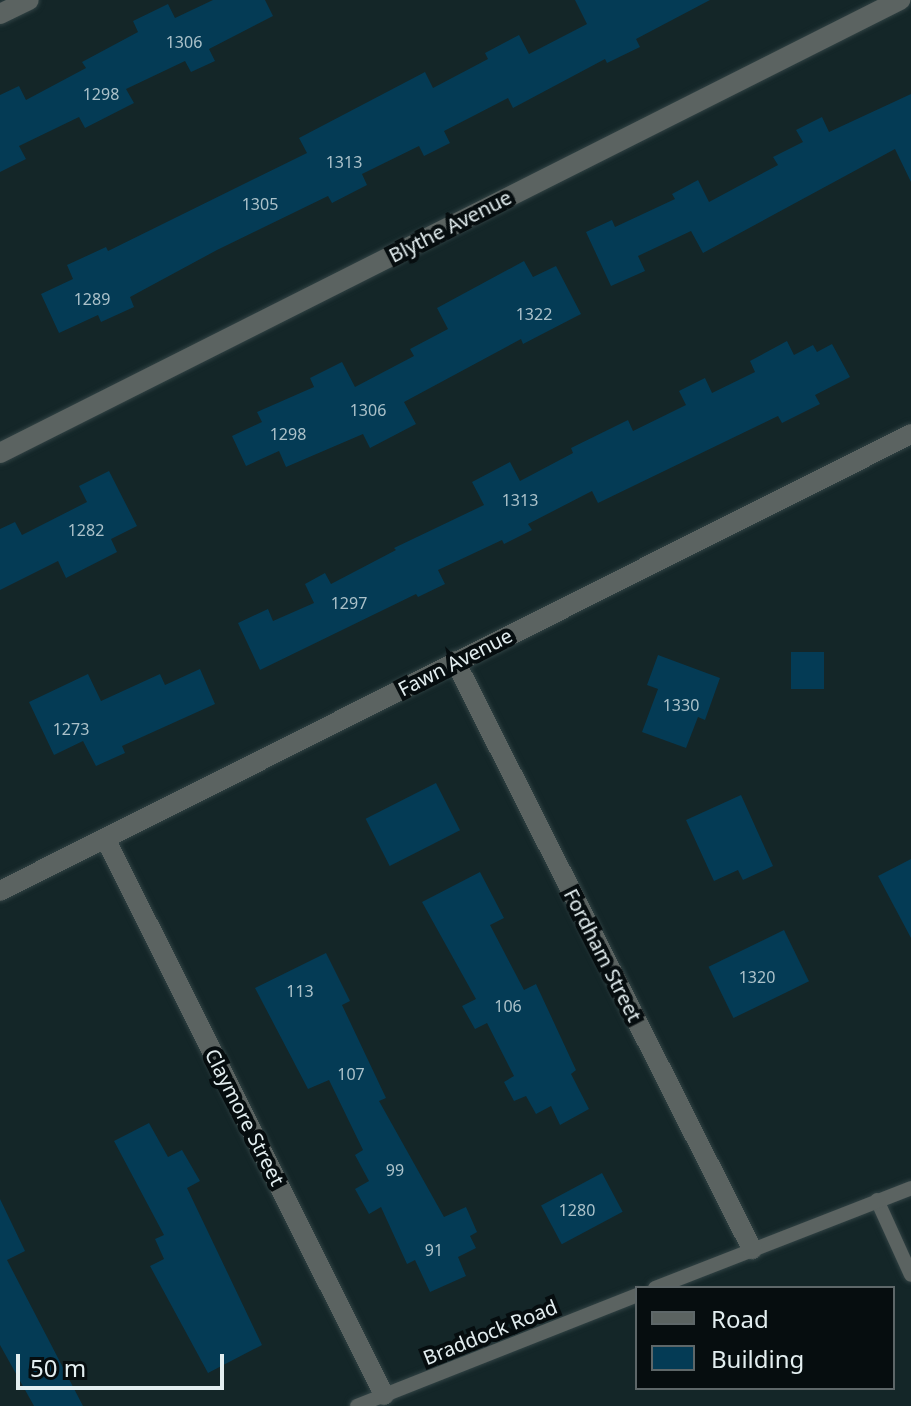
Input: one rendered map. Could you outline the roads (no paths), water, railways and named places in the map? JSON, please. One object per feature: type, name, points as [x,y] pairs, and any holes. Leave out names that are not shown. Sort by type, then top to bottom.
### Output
[{"type":"street","points":[[0,14],[29,0]]},
{"type":"street","name":"Blythe Avenue","points":[[0,453],[900,0]]},
{"type":"street","name":"Fawn Avenue","points":[[0,891],[911,434]]},
{"type":"street","name":"Fordham Street","points":[[455,661],[752,1249]]},
{"type":"street","name":"Claymore Street","points":[[105,838],[384,1395]]},
{"type":"lane","points":[[660,1286],[911,1188]]},
{"type":"lane","points":[[877,1200],[911,1275]]},
{"type":"lane","name":"Braddock Road","points":[[357,1406],[635,1296]]}]
